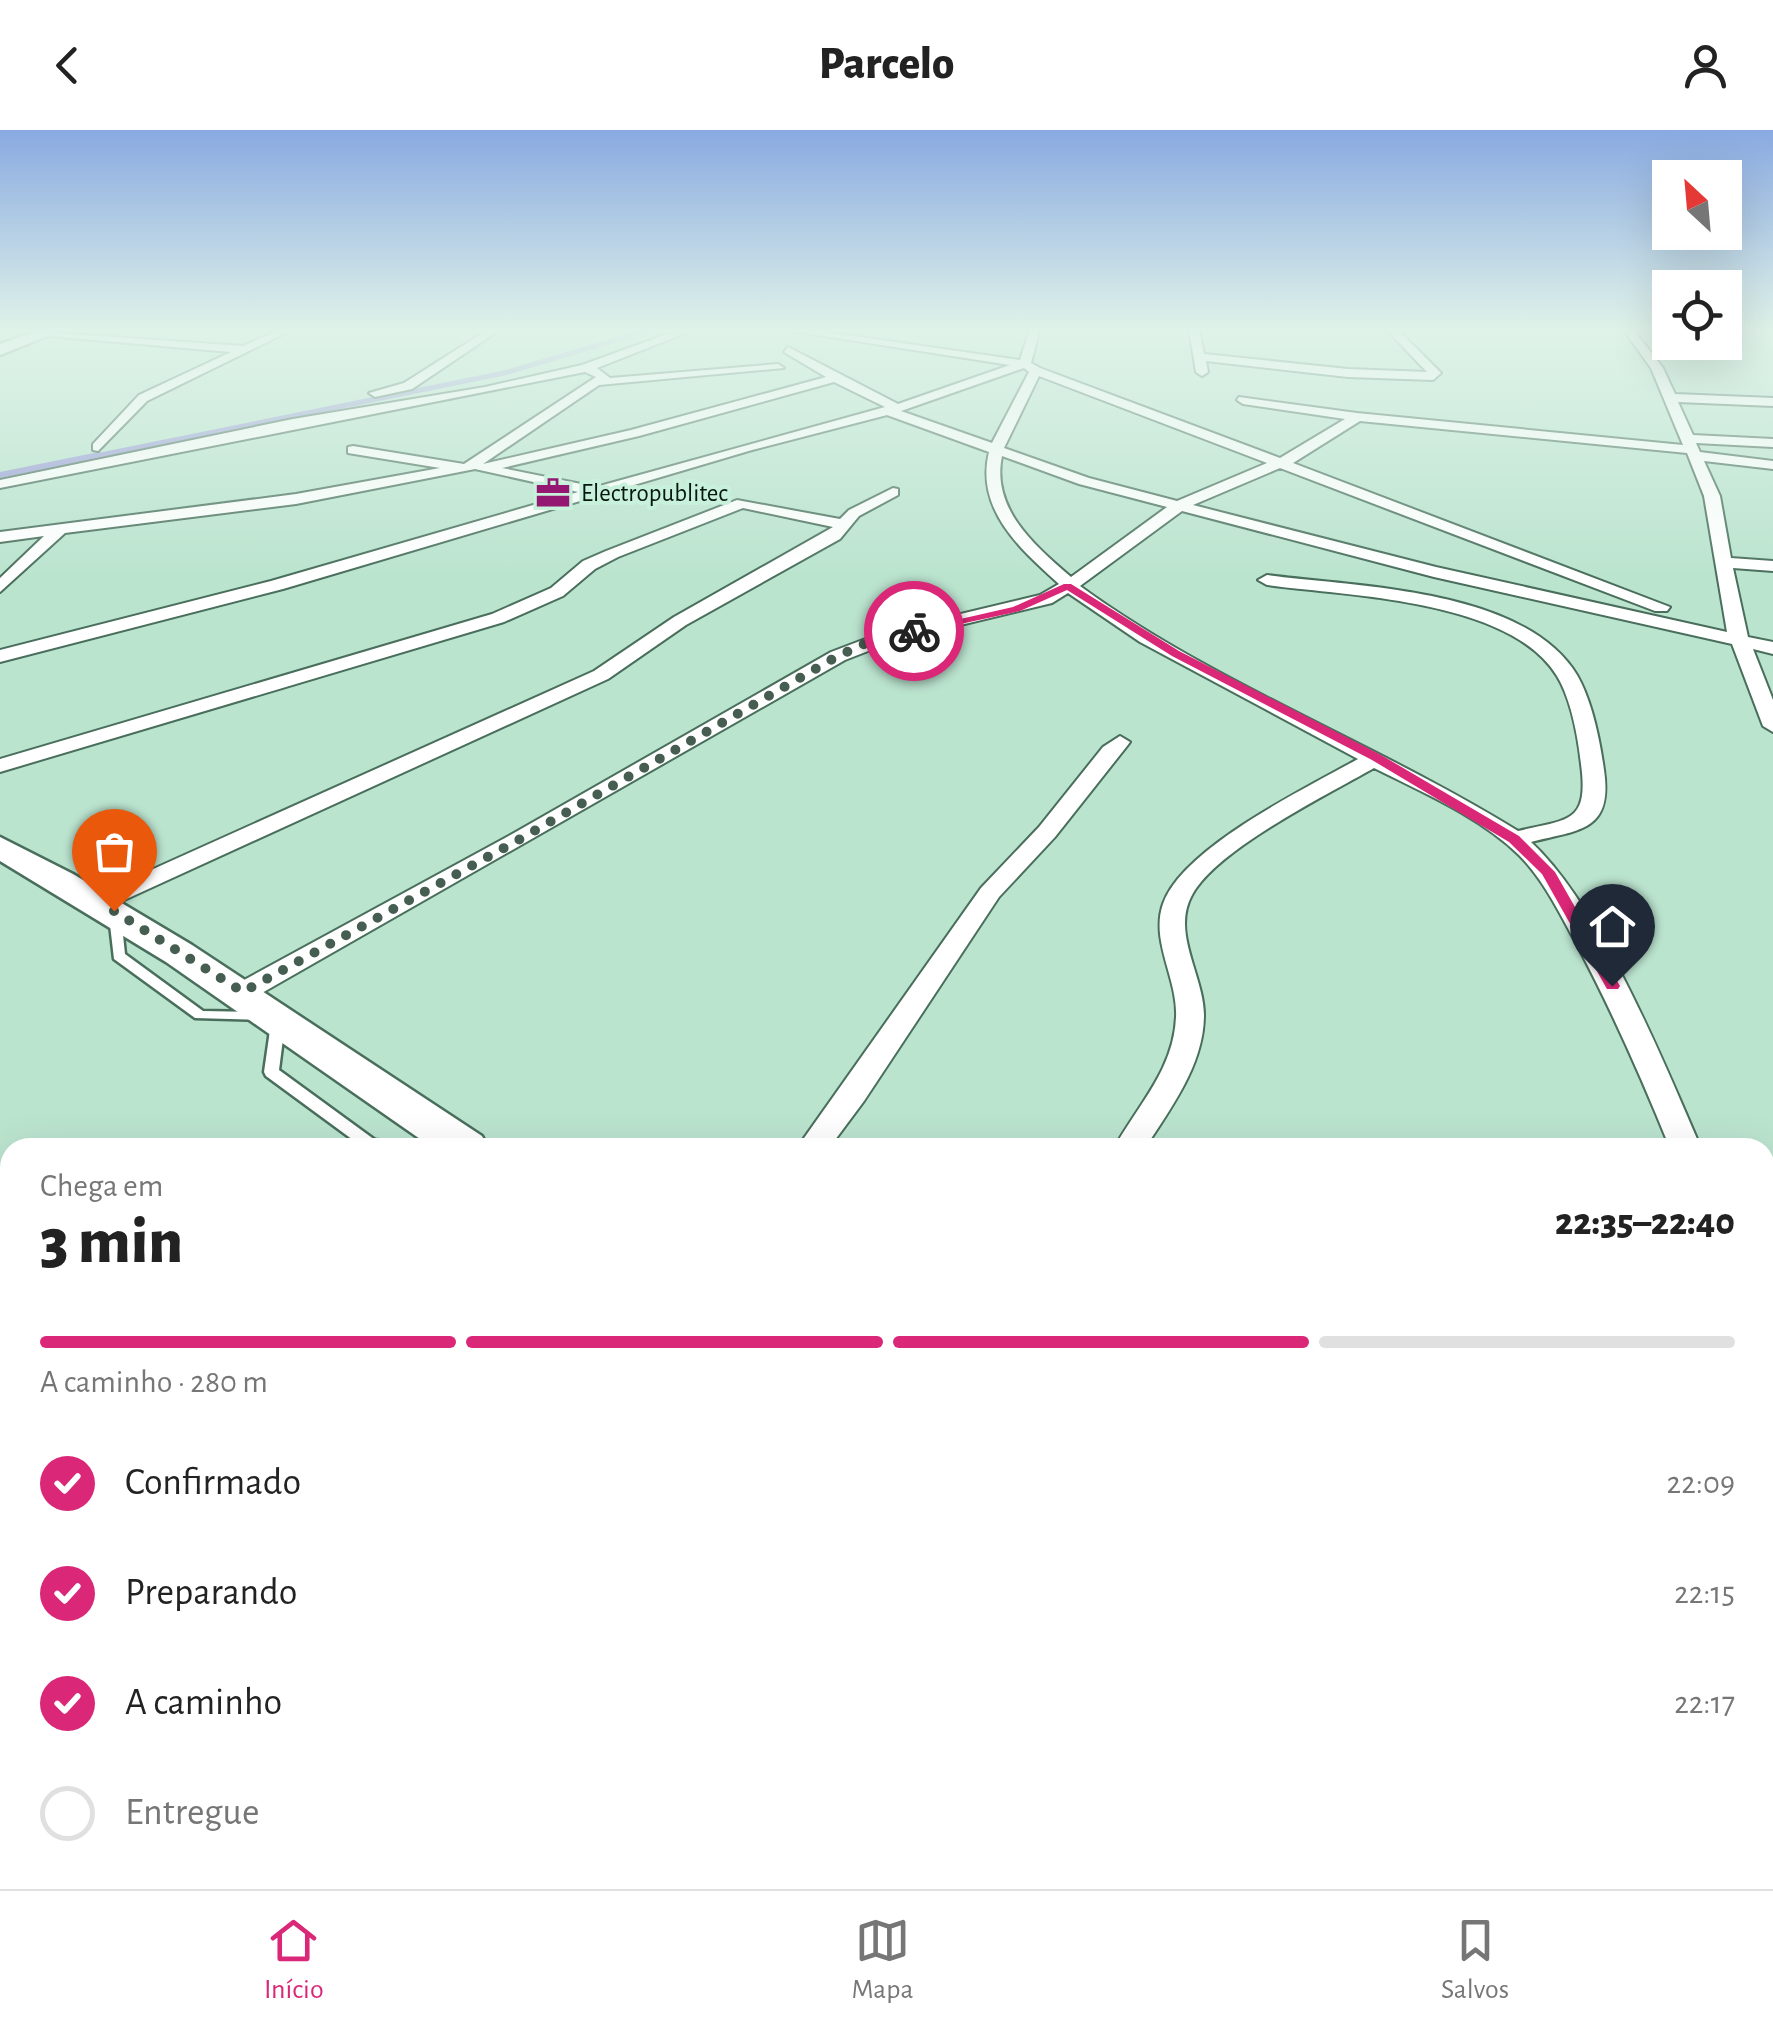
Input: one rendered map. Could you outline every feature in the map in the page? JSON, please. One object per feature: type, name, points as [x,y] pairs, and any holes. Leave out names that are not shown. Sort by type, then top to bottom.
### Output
[{"type":"street","points":[[98,447],[131,411]]},
{"type":"street","points":[[137,439],[280,411]]},
{"type":"street","points":[[0,484],[364,411]]},
{"type":"street","points":[[474,468],[557,411]]},
{"type":"street","points":[[0,537],[296,499],[474,468],[714,411]]},
{"type":"street","points":[[0,656],[277,584],[594,490],[889,411]]},
{"type":"street","points":[[896,411],[1084,481],[1434,572],[1738,634]]},
{"type":"street","points":[[1016,411],[1001,432],[994,493],[1004,518],[1068,586],[1254,698],[1376,758],[1514,839],[1548,872],[1628,1014],[1682,1138]]},
{"type":"street","points":[[1141,411],[1773,648]]},
{"type":"street","points":[[1318,411],[1693,448],[1773,465]]},
{"type":"street","points":[[1677,411],[1712,496],[1738,634],[1773,726]]},
{"type":"street","points":[[243,992],[864,644],[1016,609],[1068,586],[1101,566],[1180,505],[1319,444],[1358,417]]},
{"type":"street","points":[[78,450],[117,443]]},
{"type":"street","points":[[1693,448],[1773,443]]},
{"type":"street","points":[[352,450],[594,490]]},
{"type":"street","points":[[107,906],[600,675],[680,621],[794,560],[846,525],[854,513],[893,492]]},
{"type":"street","points":[[0,766],[498,618],[556,592],[588,565],[742,503],[846,525]]},
{"type":"street","points":[[0,587],[59,531]]},
{"type":"street","points":[[1725,562],[1773,566]]},
{"type":"street","points":[[1426,600],[1434,572]]},
{"type":"street","points":[[1267,580],[1471,609],[1513,628],[1556,661],[1568,678],[1590,747],[1596,792],[1592,810],[1570,827],[1514,839]]},
{"type":"street","points":[[820,1138],[990,894],[1012,865],[1053,825],[1087,776],[1120,742]]},
{"type":"street","points":[[1135,1138],[1181,1061],[1190,1016],[1172,929],[1173,907],[1180,891],[1194,873],[1258,828],[1376,758]]},
{"type":"street","points":[[0,847],[107,906],[243,992],[452,1138]]},
{"type":"lane","points":[[107,906],[119,956],[200,1014],[279,1018],[271,1072],[362,1138]]},
{"type":"waterway","points":[[86,458],[317,411]]},
{"type":"waterway","points":[[0,475],[99,455]]},
{"type":"way so far","points":[[114,911],[243,992],[522,838],[838,656],[864,644],[914,631]]},
{"type":"place","name":"Electropublitec","points":[[553,493]]},
{"type":"route","points":[[914,631],[1016,609],[1068,586],[1176,654],[1254,698],[1376,758],[1514,839],[1548,872],[1612,986]]}]
